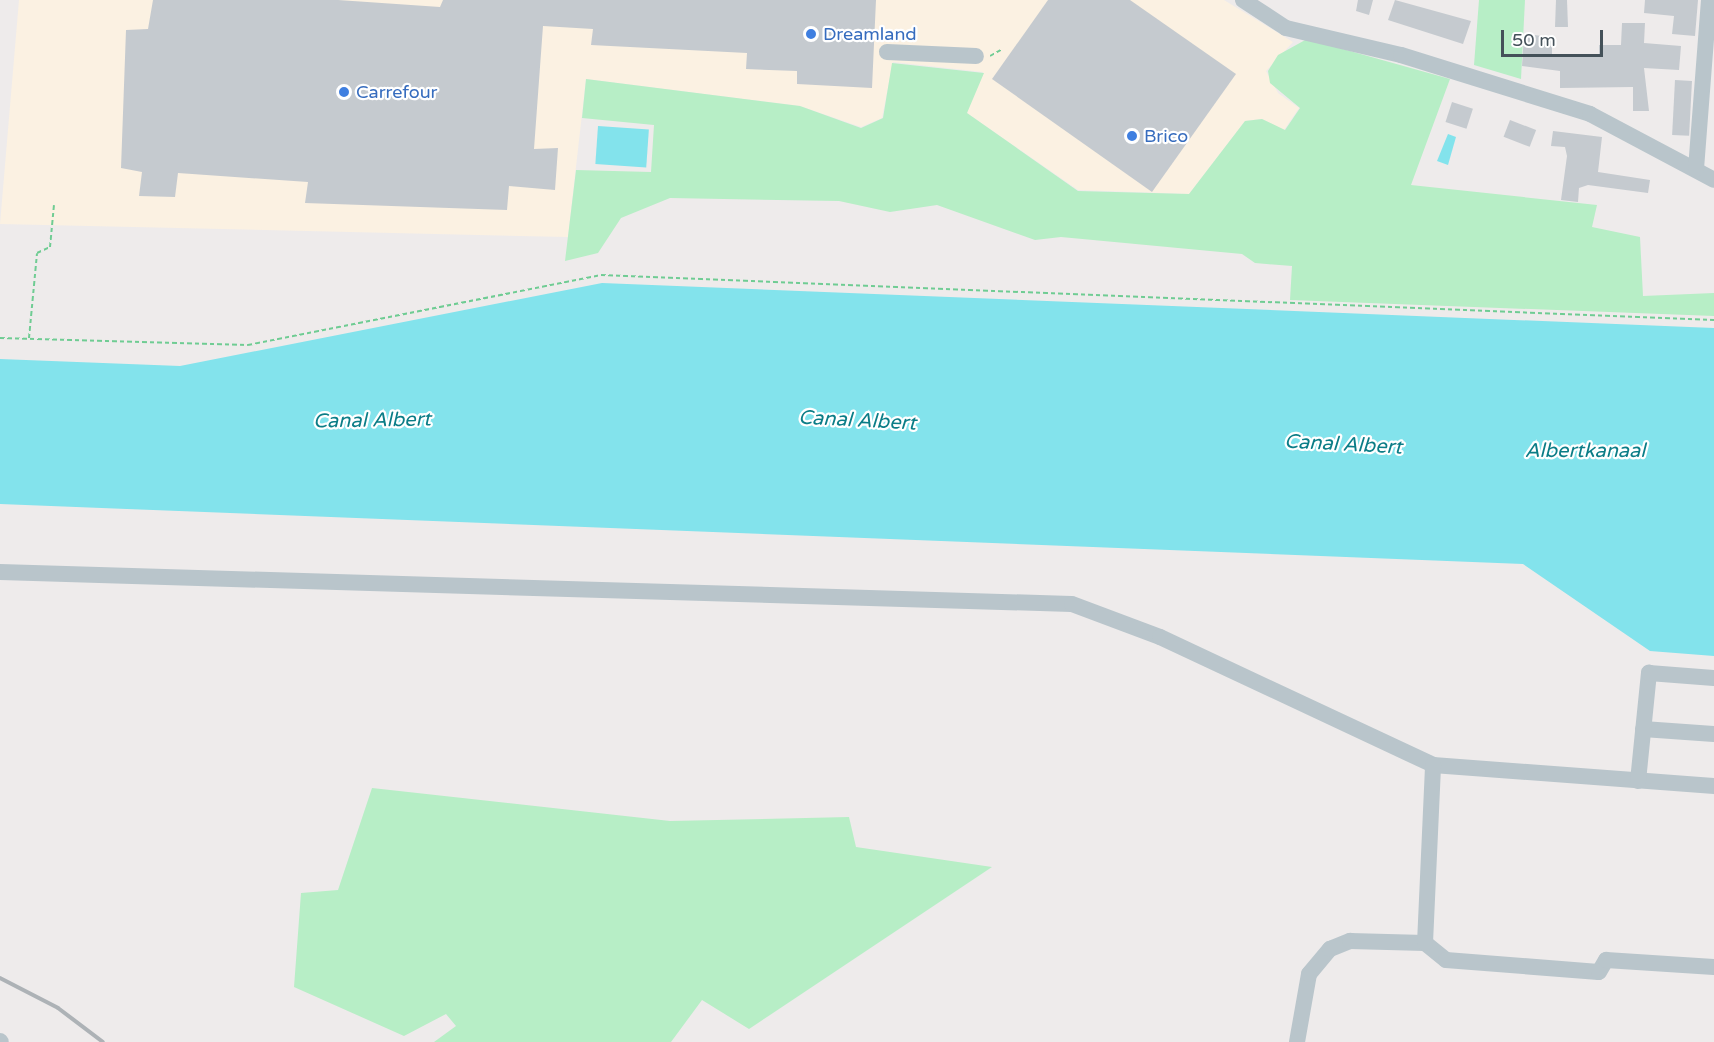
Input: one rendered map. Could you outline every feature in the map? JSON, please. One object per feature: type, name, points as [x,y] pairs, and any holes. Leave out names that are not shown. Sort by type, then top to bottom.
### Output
[{"type":"street","points":[[1243,0],[1286,28],[1401,55],[1590,114],[1714,180]]},
{"type":"street","points":[[1696,169],[1708,0]]},
{"type":"street","points":[[887,52],[976,56]]},
{"type":"street","points":[[0,572],[1072,604],[1160,637],[1433,765],[1714,786]]},
{"type":"street","points":[[1638,781],[1648,673],[1714,678]]},
{"type":"street","points":[[1643,729],[1714,734]]},
{"type":"street","points":[[1425,943],[1433,765]]},
{"type":"street","points":[[1297,1042],[1309,974],[1330,949],[1350,941],[1425,943],[1446,960],[1599,972],[1606,960],[1714,967]]},
{"type":"path","points":[[28,339],[37,253],[50,247],[54,205]]},
{"type":"path","points":[[0,338],[248,345],[601,275],[1714,320]]},
{"type":"shaded area","points":[[19,0],[1224,0],[1293,42],[1266,71],[1278,93],[1299,108],[1284,130],[1262,119],[1245,121],[1189,194],[1078,190],[967,113],[983,72],[893,62],[882,118],[861,127],[800,106],[586,79],[568,237],[0,224]]},
{"type":"green space","points":[[1479,0],[1525,0],[1521,79],[1474,65]]},
{"type":"green space","points":[[1307,39],[1450,79],[1411,185],[1597,205],[1592,227],[1640,237],[1643,296],[1714,293],[1714,316],[1290,300],[1292,266],[1255,263],[1242,254],[1061,237],[1035,240],[937,205],[890,212],[839,201],[670,198],[621,218],[598,253],[565,261],[576,170],[651,172],[654,125],[582,118],[586,79],[800,106],[861,128],[883,118],[892,63],[984,73],[967,113],[1078,191],[1189,194],[1245,121],[1262,119],[1285,130],[1300,108],[1270,83],[1268,71],[1278,55]]},
{"type":"green space","points":[[372,788],[670,821],[849,817],[856,847],[992,867],[749,1029],[702,1000],[671,1042],[434,1042],[456,1026],[446,1014],[404,1036],[294,987],[301,893],[338,890]]},
{"type":"water","points":[[598,126],[649,130],[646,167],[595,164]]},
{"type":"water","points":[[1448,134],[1456,137],[1448,165],[1437,161]]},
{"type":"water","name":"Albertkanaal","points":[[602,283],[1714,328],[1714,656],[1650,651],[1523,564],[0,504],[0,359],[180,366]]},
{"type":"building","points":[[153,0],[338,0],[440,7],[443,0],[876,0],[872,88],[797,84],[797,71],[746,69],[747,53],[591,45],[593,29],[543,26],[534,149],[558,148],[555,190],[509,186],[507,210],[305,203],[308,182],[178,173],[175,197],[139,196],[142,172],[121,168],[126,30],[148,29]]},
{"type":"building","name":"Brico","points":[[1048,0],[1130,0],[1236,74],[1152,192],[992,79]]},
{"type":"building","points":[[1358,0],[1373,0],[1369,15],[1356,11]]},
{"type":"building","points":[[1395,0],[1471,21],[1463,44],[1388,20]]},
{"type":"building","points":[[1556,0],[1567,0],[1568,27],[1555,27]]},
{"type":"building","points":[[1645,0],[1698,0],[1695,36],[1672,34],[1674,16],[1644,13]]},
{"type":"building","points":[[1622,23],[1645,23],[1644,43],[1681,46],[1679,70],[1644,68],[1649,111],[1633,111],[1633,87],[1560,88],[1560,71],[1522,66],[1524,34],[1552,37],[1552,55],[1599,56],[1599,45],[1621,45]]},
{"type":"building","points":[[1675,80],[1692,81],[1689,136],[1672,135]]},
{"type":"building","points":[[1452,102],[1473,109],[1466,129],[1446,122]]},
{"type":"building","points":[[1510,120],[1536,130],[1530,147],[1504,137]]},
{"type":"building","points":[[1553,131],[1602,137],[1598,172],[1650,180],[1648,193],[1588,185],[1579,188],[1578,202],[1561,200],[1567,156],[1565,147],[1551,146]]},
{"type":"railway","points":[[0,978],[58,1008],[103,1042]]},
{"type":"place","name":"Dreamland","points":[[811,34]]},
{"type":"place","name":"Carrefour","points":[[344,92]]},
{"type":"place","name":"Brico","points":[[1132,136]]},
{"type":"water label","name":"Canal Albert","points":[[372,421]]},
{"type":"water label","name":"Canal Albert","points":[[857,421]]},
{"type":"water label","name":"Canal Albert","points":[[1343,445]]}]
